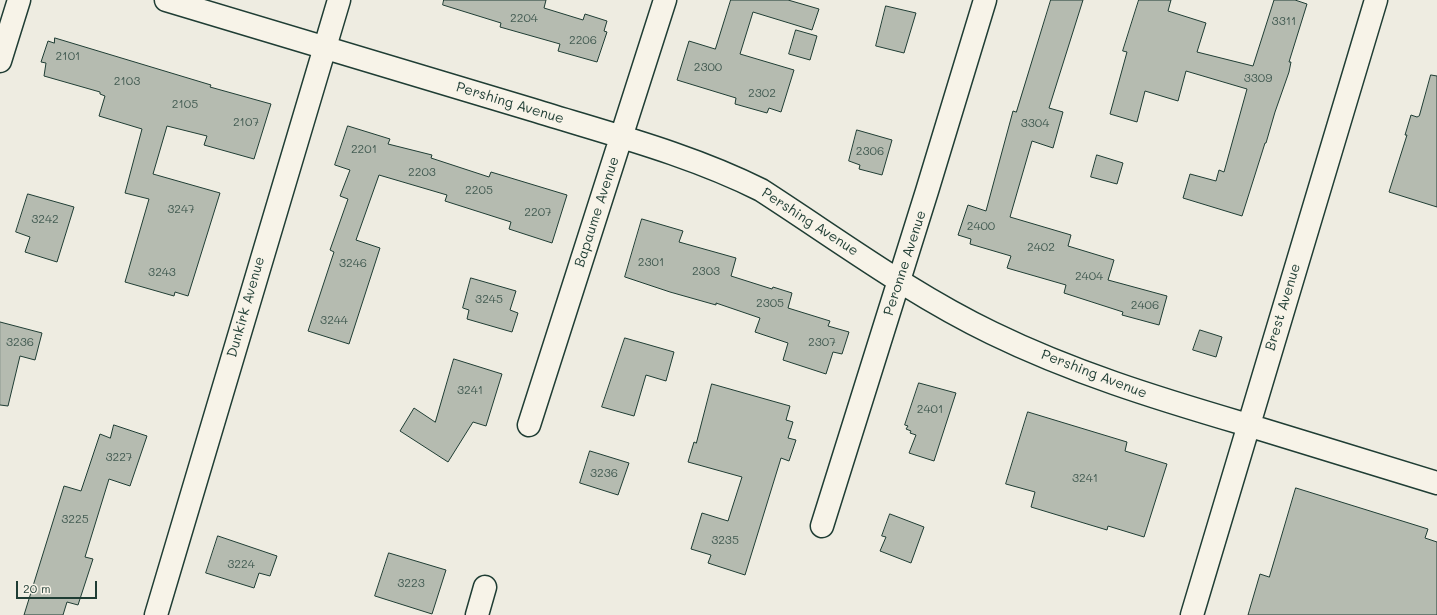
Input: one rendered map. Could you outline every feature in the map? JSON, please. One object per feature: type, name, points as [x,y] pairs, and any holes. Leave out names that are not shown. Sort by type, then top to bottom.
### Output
[{"type":"street","points":[[0,61],[19,0]]},
{"type":"street","name":"Pershing Avenue","points":[[166,0],[325,46],[677,154],[738,178],[761,190],[899,280],[958,316],[1088,374],[1158,399],[1437,483]]},
{"type":"street","name":"Dunkirk Avenue","points":[[156,615],[339,0]]},
{"type":"street","name":"Bapaume Avenue","points":[[529,425],[665,0]]},
{"type":"street","name":"Peronne Avenue","points":[[822,526],[985,0]]},
{"type":"street","name":"Brest Avenue","points":[[1192,615],[1376,0]]},
{"type":"street","points":[[477,615],[485,587]]},
{"type":"building","points":[[444,0],[546,0],[544,8],[583,20],[585,14],[607,21],[604,31],[607,32],[597,62],[558,51],[560,44],[500,27],[501,23],[443,5]]},
{"type":"building","points":[[731,0],[788,0],[819,9],[812,30],[753,12],[740,54],[794,70],[781,112],[769,108],[767,113],[735,104],[736,98],[677,80],[689,41],[715,49]]},
{"type":"building","points":[[1051,0],[1083,0],[1049,108],[1063,112],[1053,148],[1032,141],[1010,217],[1071,235],[1068,246],[1114,260],[1108,280],[1167,296],[1159,325],[1122,315],[1123,312],[1064,293],[1066,285],[1007,268],[1011,256],[970,244],[971,239],[958,235],[968,205],[986,211],[1013,111],[1016,112]]},
{"type":"building","points":[[1139,0],[1171,0],[1168,11],[1206,23],[1197,52],[1253,66],[1274,0],[1295,0],[1307,4],[1289,62],[1291,62],[1289,72],[1242,216],[1183,198],[1190,174],[1216,181],[1219,170],[1224,172],[1247,89],[1186,71],[1178,101],[1145,91],[1137,122],[1110,114],[1127,52],[1123,51]]},
{"type":"building","points":[[886,6],[916,13],[904,53],[876,46]]},
{"type":"building","points":[[796,30],[817,36],[810,60],[789,54]]},
{"type":"building","points":[[55,38],[211,85],[210,87],[271,104],[254,159],[204,145],[207,136],[167,126],[153,174],[220,193],[188,296],[175,292],[174,296],[125,282],[149,199],[125,193],[142,129],[99,116],[105,96],[100,94],[100,92],[44,76],[46,63],[41,62],[48,41],[54,43]]},
{"type":"building","points":[[1431,75],[1437,76],[1437,207],[1389,192],[1407,135],[1405,135],[1411,115],[1417,117],[1419,116]]},
{"type":"building","points":[[348,126],[390,139],[388,144],[432,155],[431,158],[489,177],[491,172],[567,195],[552,243],[509,229],[511,222],[445,201],[447,195],[379,175],[356,240],[380,248],[349,344],[308,331],[334,252],[330,250],[348,199],[340,196],[350,170],[335,165]]},
{"type":"building","points":[[857,130],[892,140],[882,175],[859,169],[860,165],[849,161]]},
{"type":"building","points":[[1097,155],[1123,163],[1117,184],[1091,177]]},
{"type":"building","points":[[28,194],[74,207],[57,262],[25,252],[30,237],[16,232]]},
{"type":"building","points":[[642,219],[683,231],[679,242],[736,258],[731,276],[772,289],[773,287],[792,293],[788,308],[830,321],[828,326],[849,332],[842,354],[833,352],[826,374],[783,360],[788,343],[755,332],[760,318],[716,303],[716,305],[670,292],[625,277]]},
{"type":"building","points":[[471,278],[516,291],[510,310],[518,313],[512,332],[467,319],[469,310],[463,308]]},
{"type":"building","points":[[0,322],[42,333],[35,360],[20,356],[8,406],[0,405]]},
{"type":"building","points":[[1200,330],[1222,337],[1216,357],[1193,350]]},
{"type":"building","points":[[625,338],[674,352],[666,381],[646,375],[634,416],[602,407]]},
{"type":"building","points":[[454,359],[502,374],[486,426],[473,422],[448,462],[400,431],[414,408],[435,422]]},
{"type":"building","points":[[919,383],[956,393],[934,461],[909,453],[916,435],[910,433],[911,431],[906,429],[908,426],[905,425]]},
{"type":"building","points":[[712,384],[790,406],[786,420],[793,422],[788,438],[796,440],[789,461],[781,458],[745,575],[708,563],[711,555],[691,549],[702,513],[728,521],[742,477],[688,462],[694,442],[696,443]]},
{"type":"building","points":[[1028,412],[1127,442],[1125,451],[1167,464],[1144,537],[1108,526],[1107,530],[1031,507],[1035,492],[1006,484]]},
{"type":"building","points":[[114,425],[147,436],[130,486],[109,479],[85,557],[93,559],[78,605],[67,602],[63,615],[24,615],[64,486],[81,491],[100,434],[110,438]]},
{"type":"building","points":[[590,451],[629,463],[618,495],[580,483]]},
{"type":"building","points":[[1296,488],[1428,529],[1425,538],[1437,542],[1437,615],[1248,615],[1260,574],[1269,577]]},
{"type":"building","points":[[890,514],[924,527],[911,563],[880,551],[886,537],[882,536]]},
{"type":"building","points":[[218,536],[277,556],[270,576],[259,573],[254,588],[206,573]]},
{"type":"building","points":[[389,553],[446,570],[432,614],[375,596]]}]
